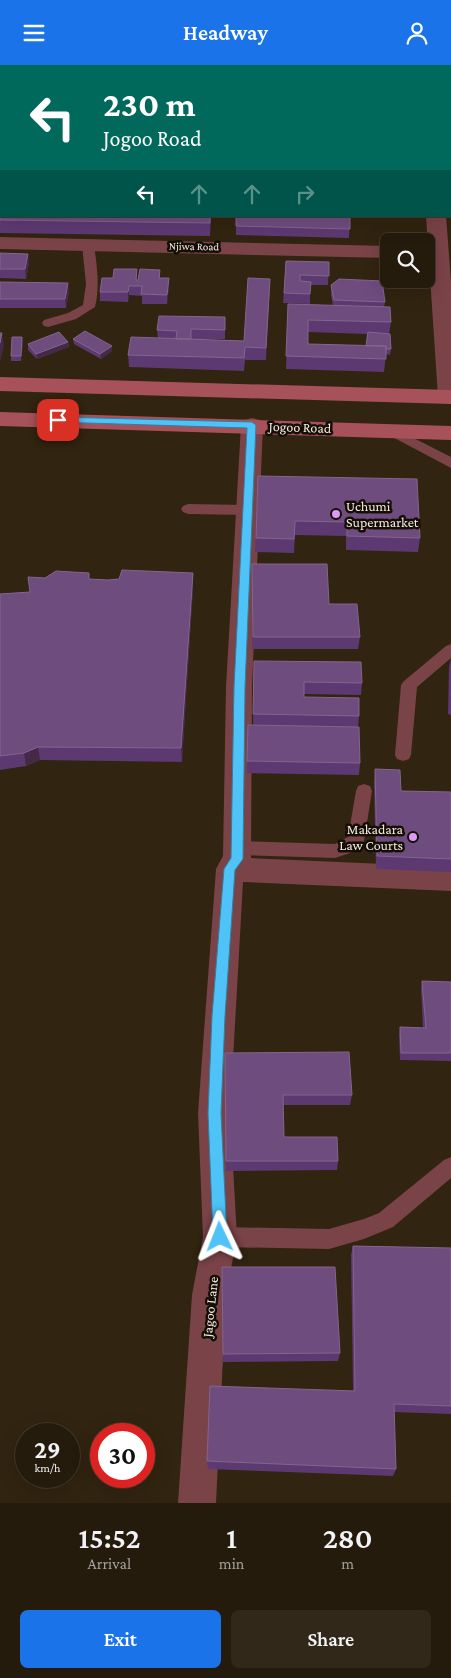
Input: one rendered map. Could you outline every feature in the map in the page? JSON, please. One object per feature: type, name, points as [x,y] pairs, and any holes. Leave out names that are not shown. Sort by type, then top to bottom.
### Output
[{"type":"main road","points":[[0,384],[450,397]]},
{"type":"main road","name":"Jogoo Road","points":[[0,419],[252,425],[451,433]]},
{"type":"street","points":[[436,217],[450,397]]},
{"type":"street","name":"Njiwa Road","points":[[0,243],[380,252]]},
{"type":"street","name":"Jagoo Lane","points":[[197,1503],[209,1295],[220,1237],[214,1113],[219,1016],[233,859],[239,687],[252,425]]},
{"type":"street","points":[[233,859],[451,879]]},
{"type":"lane","points":[[48,323],[72,316],[89,307],[92,297],[92,281],[88,245]]},
{"type":"lane","points":[[390,430],[451,463]]},
{"type":"lane","points":[[188,509],[248,510]]},
{"type":"lane","points":[[403,755],[409,685],[451,650]]},
{"type":"lane","points":[[233,859],[335,851],[347,847],[356,841],[364,791]]},
{"type":"lane","points":[[220,1237],[329,1239],[364,1229],[386,1220],[451,1166]]},
{"type":"building","points":[[0,217],[210,217],[210,223],[0,220]]},
{"type":"building","points":[[236,217],[350,217],[350,229],[236,226]]},
{"type":"building","points":[[0,253],[28,254],[25,269],[0,269]]},
{"type":"building","points":[[286,261],[329,262],[329,276],[300,275],[300,281],[311,282],[310,294],[284,293]]},
{"type":"building","points":[[114,269],[137,269],[136,280],[138,280],[140,269],[160,270],[159,278],[169,278],[167,295],[141,294],[142,286],[129,286],[128,292],[100,292],[102,278],[113,278]]},
{"type":"building","points":[[248,278],[270,279],[266,348],[245,347],[244,358],[128,355],[131,337],[244,341]]},
{"type":"building","points":[[339,279],[380,281],[380,288],[383,288],[385,302],[334,300],[331,285]]},
{"type":"building","points":[[0,282],[68,283],[65,299],[0,299]]},
{"type":"building","points":[[288,304],[390,307],[391,322],[308,320],[308,344],[386,346],[386,359],[286,356]]},
{"type":"building","points":[[159,316],[225,317],[225,330],[191,329],[191,339],[176,339],[177,331],[157,330]]},
{"type":"building","points":[[85,331],[112,346],[100,354],[73,339]]},
{"type":"building","points":[[59,332],[68,342],[36,354],[28,344]]},
{"type":"building","points":[[368,332],[390,334],[391,349],[386,349],[386,346],[366,346]]},
{"type":"building","points":[[12,337],[22,337],[21,356],[11,356]]},
{"type":"building","name":"Uchumi Supermarket","points":[[258,476],[417,479],[420,538],[347,536],[347,522],[295,521],[294,539],[256,538]]},
{"type":"building","points":[[252,564],[327,564],[329,604],[357,604],[360,637],[253,637]]},
{"type":"building","points":[[122,570],[193,573],[181,748],[38,747],[24,753],[0,756],[0,594],[30,592],[28,577],[45,578],[56,571],[89,573],[89,579],[108,580],[119,579]]},
{"type":"building","points":[[254,661],[361,662],[362,683],[304,682],[304,697],[359,698],[359,716],[253,714]]},
{"type":"building","points":[[248,725],[359,727],[360,763],[247,761]]},
{"type":"building","name":"Makadara Law Courts","points":[[375,769],[400,770],[401,791],[451,792],[451,859],[377,856]]},
{"type":"building","points":[[422,981],[451,982],[451,1053],[401,1053],[400,1027],[426,1028]]},
{"type":"building","points":[[349,1052],[352,1095],[283,1095],[284,1137],[337,1137],[338,1161],[226,1161],[225,1053]]},
{"type":"building","points":[[353,1246],[451,1248],[451,1406],[394,1404],[396,1469],[207,1461],[210,1386],[355,1391]]},
{"type":"building","points":[[222,1267],[335,1267],[340,1353],[223,1354]]},
{"type":"place","name":"Uchumi Supermarket","points":[[336,514]]},
{"type":"place","name":"Makadara Law Courts","points":[[413,837]]},
{"type":"route","points":[[58,420],[252,425],[239,687],[237,859],[230,869],[214,1113],[220,1237]]}]
